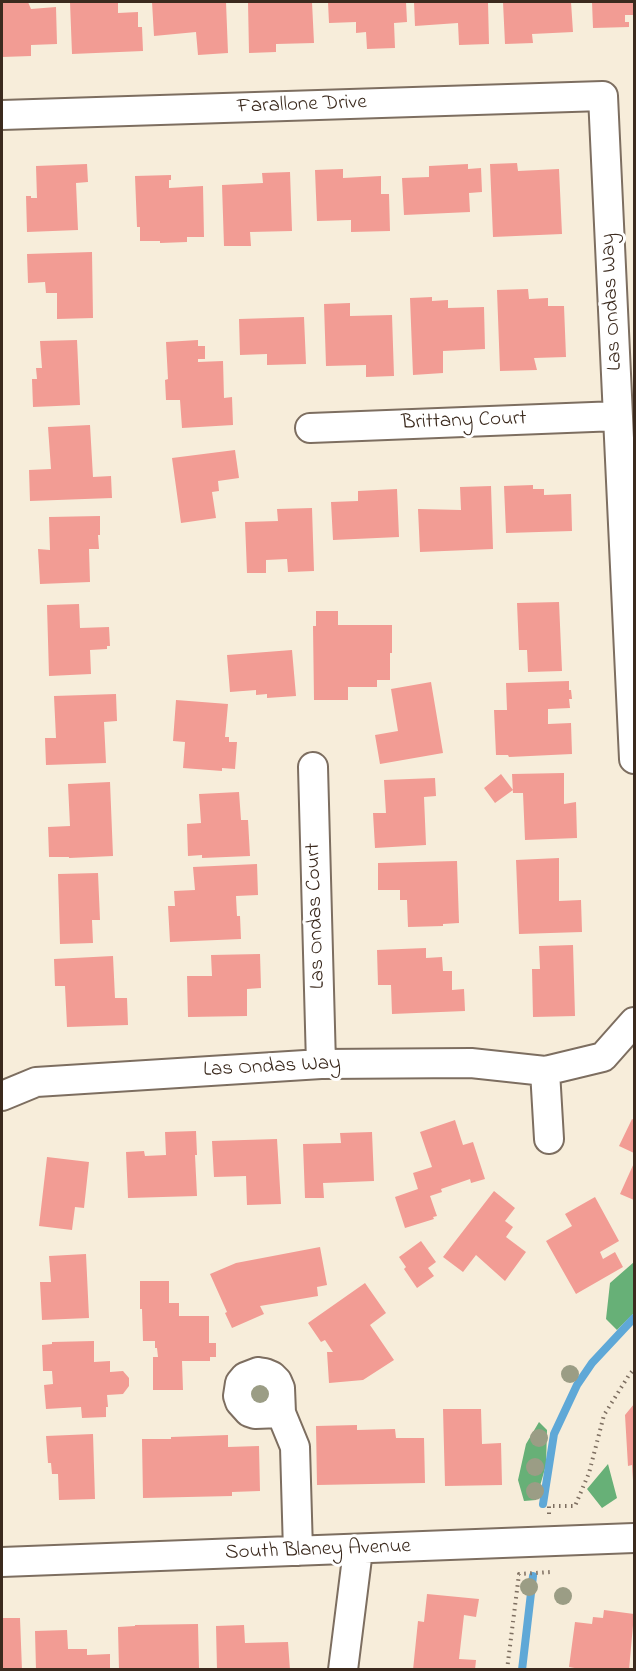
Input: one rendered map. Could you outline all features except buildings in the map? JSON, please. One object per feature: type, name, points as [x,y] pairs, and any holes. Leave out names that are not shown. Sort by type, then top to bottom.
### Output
[{"type":"street","name":"Farallone Drive","points":[[2,115],[603,96]]},
{"type":"street","name":"Las Ondas Way","points":[[603,96],[634,759]]},
{"type":"street","name":"Brittany Court","points":[[310,428],[618,416]]},
{"type":"street","name":"Las Ondas Court","points":[[313,767],[321,1064]]},
{"type":"street","name":"Las Ondas Way","points":[[2,1096],[36,1082],[321,1064],[471,1063],[545,1071],[603,1057],[634,1022]]},
{"type":"street","points":[[545,1071],[549,1139]]},
{"type":"street","points":[[281,1413],[295,1447],[298,1551]]},
{"type":"street","name":"South Blaney Avenue","points":[[2,1562],[634,1538]]},
{"type":"street","points":[[343,1670],[358,1550]]},
{"type":"path","points":[[550,1522],[549,1506],[575,1506],[589,1473],[604,1415],[634,1369]]},
{"type":"path","points":[[507,1670],[519,1574]]},
{"type":"green space","points":[[634,1262],[634,1313],[617,1330],[606,1319],[610,1283]]},
{"type":"green space","points":[[539,1422],[547,1430],[546,1465],[536,1500],[524,1501],[518,1480],[526,1444]]},
{"type":"green space","points":[[608,1464],[617,1498],[602,1508],[587,1489]]},
{"type":"waterway","points":[[543,1504],[554,1434],[577,1385],[592,1363],[634,1318]]},
{"type":"waterway","points":[[522,1670],[533,1576]]}]
